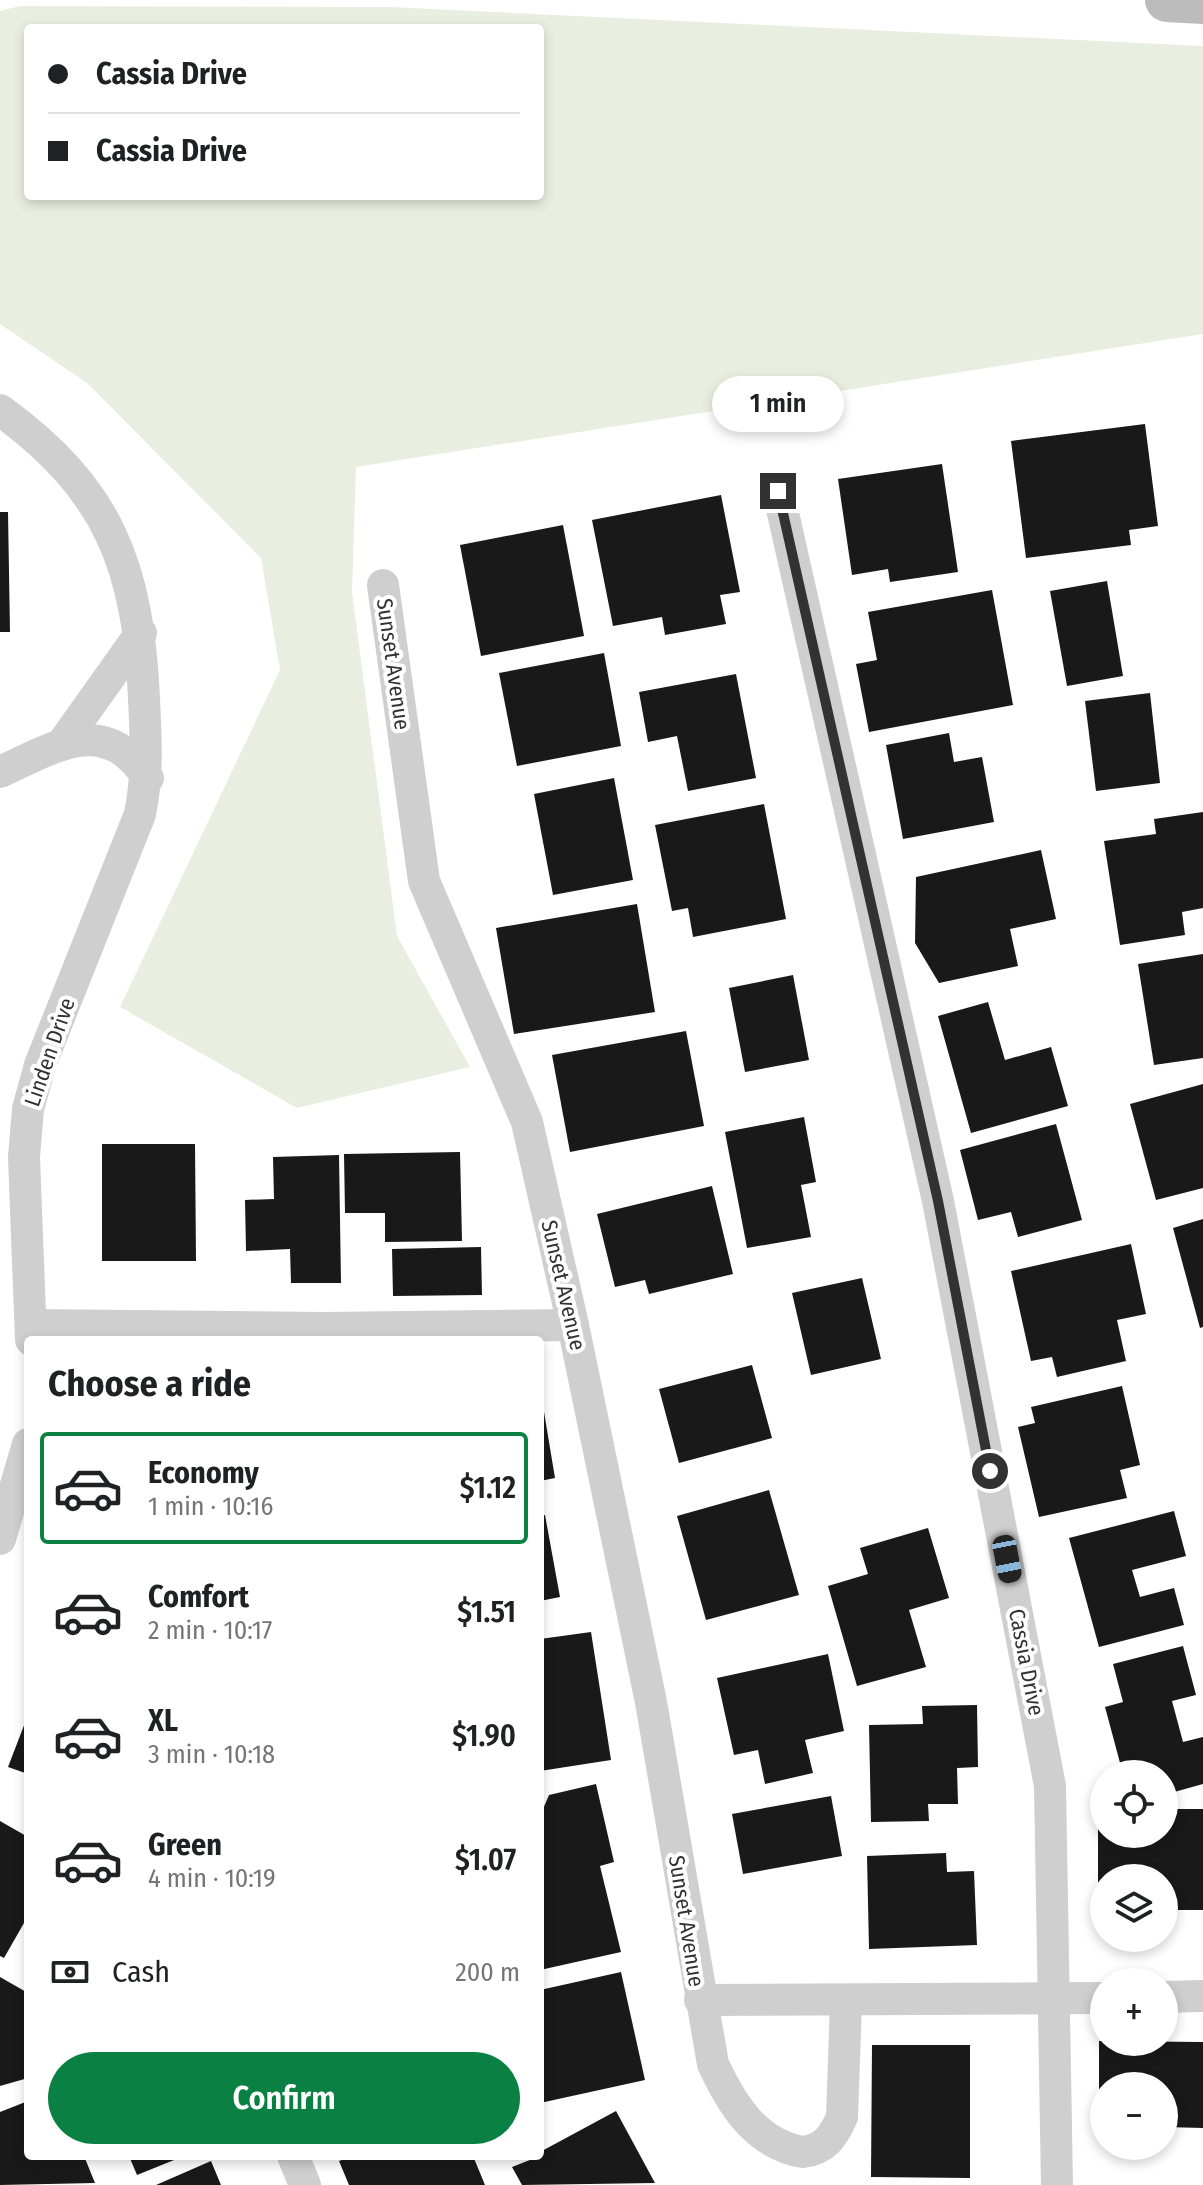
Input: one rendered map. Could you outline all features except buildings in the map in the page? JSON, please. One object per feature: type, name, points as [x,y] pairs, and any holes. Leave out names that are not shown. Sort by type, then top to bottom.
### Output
[{"type":"main road","points":[[1167,0],[1203,2]]},
{"type":"street","name":"Linden Drive","points":[[0,410],[51,451],[80,482],[128,573],[141,633],[148,778],[140,814],[40,1065],[28,1109],[24,1157],[31,1332]]},
{"type":"street","name":"Cassia Drive","points":[[778,491],[938,1201],[1050,1786],[1057,2185]]},
{"type":"street","name":"Sunset Avenue","points":[[383,585],[424,881],[527,1122],[573,1325],[651,1702],[713,2064],[726,2092],[763,2137],[803,2152],[827,2144],[842,2117],[846,2002]]},
{"type":"street","points":[[62,744],[141,633]]},
{"type":"street","points":[[0,772],[62,744],[110,740],[133,755],[148,778]]},
{"type":"street","points":[[31,1332],[324,1334],[573,1325]]},
{"type":"street","points":[[0,1539],[24,1458]]},
{"type":"street","points":[[1178,1997],[1203,1996]]},
{"type":"street","name":"Sunset Avenue","points":[[700,2000],[846,2002],[1090,1998]]},
{"type":"street","points":[[295,2160],[305,2185]]},
{"type":"green space","points":[[20,6],[390,7],[1203,46],[1203,334],[356,467],[352,592],[397,936],[470,1067],[297,1108],[120,1007],[280,670],[261,558],[87,383],[0,324],[0,11]]},
{"type":"route","points":[[778,491],[938,1201],[990,1471]]}]
